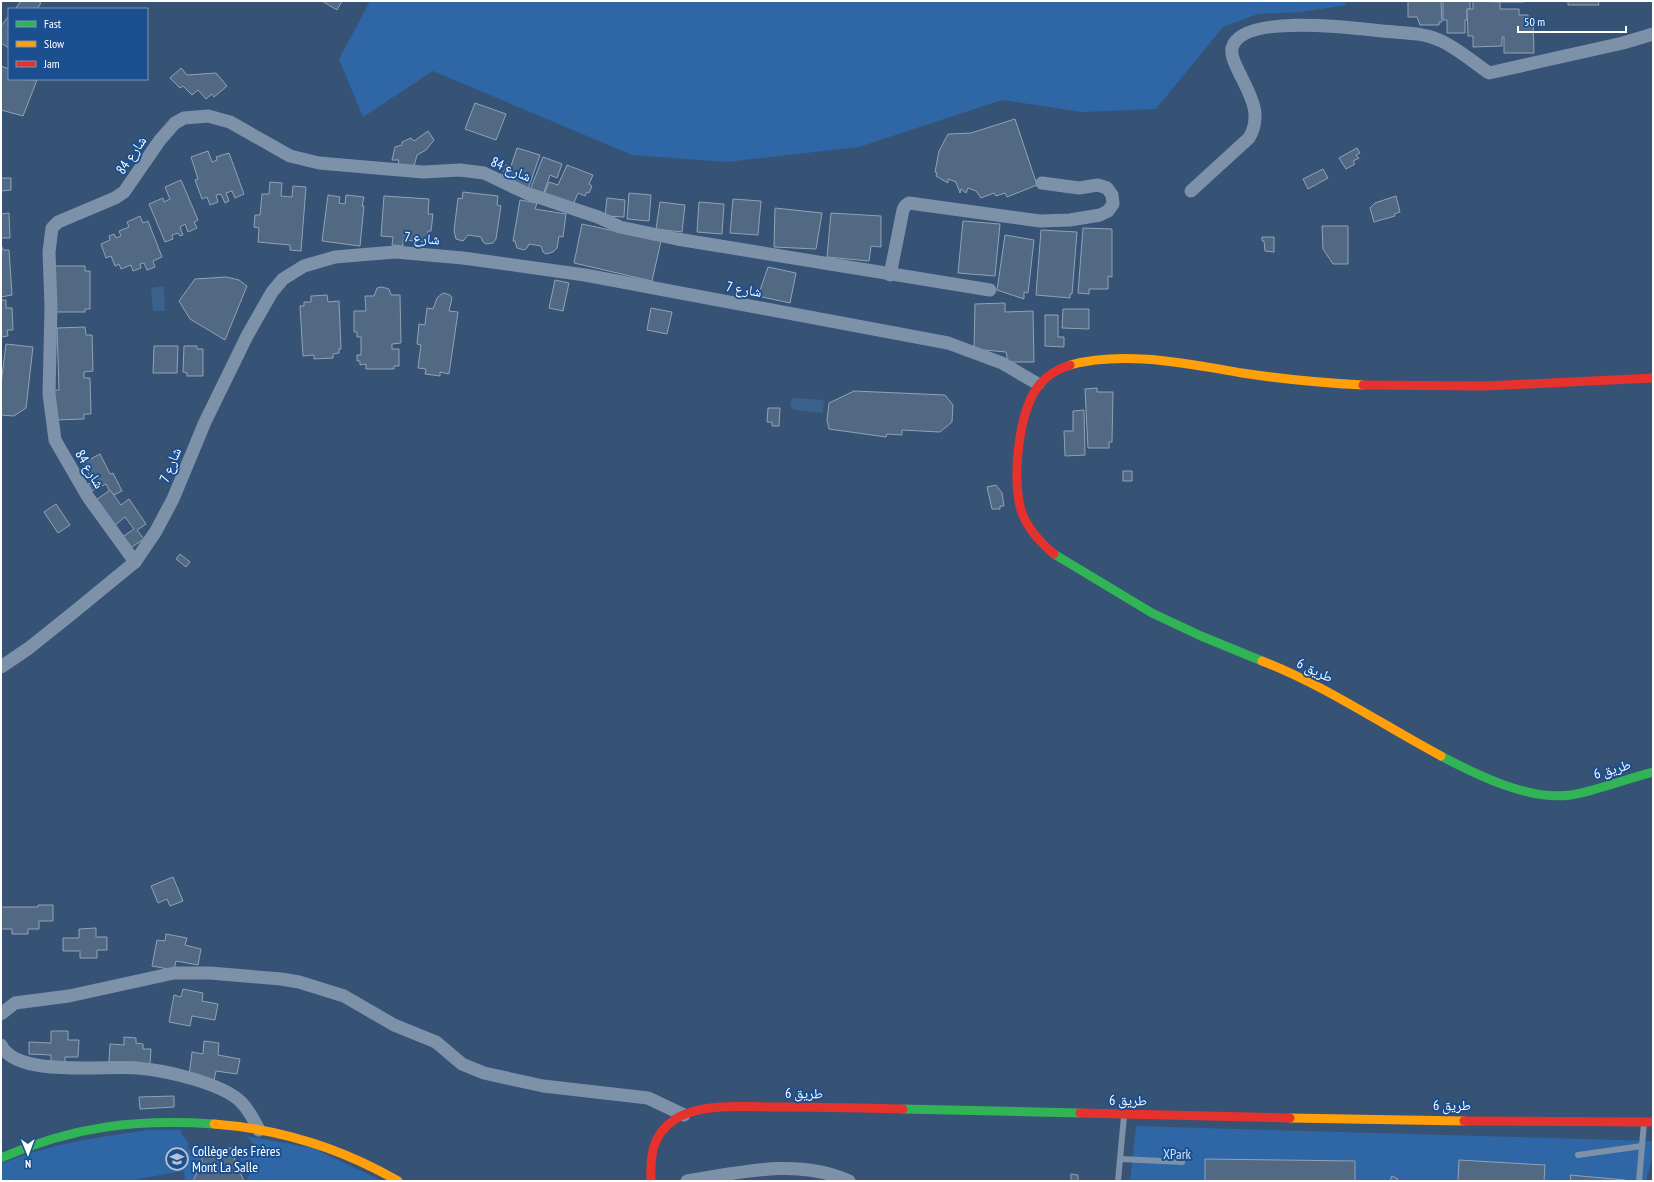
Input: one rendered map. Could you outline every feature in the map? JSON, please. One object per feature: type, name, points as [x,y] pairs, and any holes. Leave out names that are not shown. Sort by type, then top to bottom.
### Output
[{"type":"street","points":[[1191,191],[1249,138],[1253,131],[1256,113],[1234,60],[1232,48],[1239,37],[1251,31],[1297,24],[1324,25],[1417,34],[1438,40],[1489,73],[1623,43],[1653,34]]},
{"type":"street","name":"شارع 84","points":[[135,562],[88,498],[55,440],[48,394],[51,307],[49,242],[52,228],[58,222],[115,198],[124,192],[160,140],[179,120],[199,115],[217,117],[243,128],[290,156],[318,163],[423,172],[460,170],[484,173],[526,193],[579,210],[620,227],[677,239],[890,275],[990,290]]},
{"type":"street","points":[[890,275],[903,210],[909,203],[1040,221],[1070,220],[1100,215],[1108,211],[1113,204],[1112,195],[1107,188],[1098,185],[1079,188],[1042,184]]},
{"type":"street","name":"شارع 7","points":[[1,667],[63,621],[135,562],[156,531],[174,499],[205,422],[226,377],[272,292],[283,279],[292,272],[304,266],[335,257],[395,252],[426,254],[585,275],[942,341],[1002,363],[1038,384]]},
{"type":"street","points":[[1038,384],[1050,373],[1066,367],[1114,360],[1171,361],[1317,382],[1382,385],[1483,386],[1653,378]]},
{"type":"street","name":"طريق 6","points":[[1038,384],[1030,401],[1023,426],[1018,454],[1017,477],[1022,511],[1028,523],[1040,540],[1057,556],[1115,593],[1156,615],[1215,642],[1317,684],[1466,770],[1499,785],[1545,796],[1560,797],[1577,794],[1653,772]]},
{"type":"street","points":[[1,1014],[15,1003],[69,996],[174,973],[256,975],[299,982],[344,996],[394,1025],[436,1042],[462,1064],[484,1073],[543,1086],[648,1098],[684,1115]]},
{"type":"street","points":[[1,1045],[10,1056],[32,1064],[67,1067],[137,1068],[175,1074],[213,1086],[227,1092],[240,1102],[259,1130]]},
{"type":"street","name":"طريق 6","points":[[651,1181],[650,1159],[652,1149],[658,1136],[675,1119],[684,1115],[716,1108],[751,1106],[1364,1120],[1648,1122]]},
{"type":"street","points":[[1,1158],[24,1146],[57,1136],[117,1126],[184,1122],[222,1124],[295,1137],[323,1146],[358,1160],[398,1181]]},
{"type":"street","points":[[687,1181],[744,1172],[792,1168],[823,1171],[849,1181]]},
{"type":"lane","points":[[1118,1181],[1124,1114]]},
{"type":"lane","points":[[1639,1181],[1642,1146],[1648,1122]]},
{"type":"lane","points":[[1578,1155],[1642,1146]]},
{"type":"lane","points":[[1121,1159],[1182,1162]]},
{"type":"green space","points":[[370,1],[1345,1],[1346,5],[1301,12],[1258,14],[1223,27],[1156,109],[1082,112],[1002,100],[859,147],[726,162],[632,155],[433,71],[363,117],[339,59]]},
{"type":"green space","name":"XPark","points":[[1136,1126],[1653,1141],[1653,1154],[1646,1181],[1130,1181]]},
{"type":"green space","points":[[149,1130],[181,1130],[181,1133],[189,1144],[187,1147],[189,1150],[193,1147],[202,1150],[200,1163],[193,1181],[185,1181],[184,1171],[126,1181],[1,1181],[1,1164],[36,1151],[111,1135]]},
{"type":"green space","points":[[246,1136],[313,1148],[382,1181],[249,1181],[247,1178],[257,1165],[243,1169],[251,1159],[238,1162],[252,1147],[253,1143]]},
{"type":"shaded area","points":[[164,286],[165,311],[153,311],[151,288]]},
{"type":"shaded area","points":[[795,398],[824,400],[823,413],[793,410],[790,404],[791,400]]},
{"type":"building","points":[[21,1],[38,1],[41,3],[38,8],[16,8]]},
{"type":"building","points":[[322,1],[342,1],[337,10]]},
{"type":"building","points":[[1408,1],[1441,1],[1442,22],[1439,22],[1439,25],[1420,25],[1417,17],[1408,17]]},
{"type":"building","points":[[1443,1],[1470,1],[1470,9],[1467,9],[1467,20],[1465,20],[1465,33],[1447,33],[1447,20],[1443,20]]},
{"type":"building","points":[[1473,1],[1500,2],[1500,9],[1519,9],[1519,15],[1528,15],[1528,18],[1533,18],[1534,53],[1504,53],[1504,37],[1502,37],[1502,46],[1473,47],[1473,36],[1468,36],[1467,9],[1473,9]]},
{"type":"building","points":[[1524,1],[1524,2],[1501,2]]},
{"type":"building","points":[[1568,1],[1598,1],[1599,5],[1568,5]]},
{"type":"building","points":[[8,17],[8,47],[1,43],[1,26]]},
{"type":"building","points":[[1,66],[8,69],[8,80],[37,80],[23,116],[1,110]]},
{"type":"building","points":[[181,68],[187,75],[216,73],[227,86],[214,97],[212,94],[206,99],[198,90],[192,95],[183,86],[180,88],[170,78]]},
{"type":"building","points":[[475,103],[506,114],[496,140],[465,129]]},
{"type":"building","points":[[1015,119],[1037,185],[1007,197],[1005,193],[996,196],[994,193],[981,198],[976,191],[968,188],[966,193],[961,189],[960,193],[956,182],[948,179],[948,183],[936,176],[937,173],[935,172],[939,151],[948,134],[971,133]]},
{"type":"building","points":[[428,131],[434,140],[426,150],[417,155],[414,166],[398,164],[399,160],[392,160],[395,147],[402,145],[402,142],[411,138],[414,141]]},
{"type":"building","points":[[517,148],[540,155],[528,189],[501,180],[506,165],[511,166]]},
{"type":"building","points":[[1357,148],[1360,153],[1356,155],[1359,158],[1353,161],[1355,164],[1346,169],[1339,158]]},
{"type":"building","points":[[208,151],[212,162],[217,160],[216,157],[229,153],[244,194],[235,198],[232,191],[226,193],[229,201],[225,203],[221,194],[216,195],[218,202],[210,205],[207,197],[202,199],[195,180],[198,179],[191,157]]},
{"type":"building","points":[[543,157],[562,164],[557,178],[550,175],[543,195],[530,190]]},
{"type":"building","points":[[567,165],[593,175],[589,184],[592,186],[589,193],[587,192],[585,196],[578,193],[573,205],[544,194],[549,182],[558,185]]},
{"type":"building","points":[[1323,169],[1328,178],[1308,189],[1303,179]]},
{"type":"building","points":[[1,178],[11,178],[11,190],[1,191]]},
{"type":"building","points":[[181,180],[198,220],[194,222],[197,228],[188,232],[185,224],[180,227],[183,235],[180,236],[178,233],[172,235],[173,239],[165,242],[149,204],[163,198],[164,202],[170,199],[165,187]]},
{"type":"building","points":[[270,182],[282,183],[281,196],[292,197],[293,186],[306,187],[301,251],[290,250],[290,245],[258,242],[259,228],[254,227],[255,215],[260,215],[262,194],[269,194]]},
{"type":"building","points":[[463,192],[498,196],[497,205],[501,206],[496,239],[493,243],[486,244],[483,242],[481,237],[468,235],[463,241],[456,239],[454,231],[458,198],[462,199]]},
{"type":"building","points":[[629,193],[651,195],[649,221],[627,219]]},
{"type":"building","points":[[328,195],[340,197],[339,203],[345,204],[346,195],[364,197],[362,206],[364,206],[360,246],[322,241]]},
{"type":"building","points":[[384,196],[429,199],[428,214],[433,214],[431,231],[428,231],[427,242],[403,240],[403,246],[392,245],[393,237],[381,236]]},
{"type":"building","points":[[1396,196],[1400,212],[1394,214],[1395,216],[1374,222],[1370,208],[1375,203]]},
{"type":"building","points":[[607,198],[625,200],[624,217],[605,216]]},
{"type":"building","points":[[733,199],[761,201],[758,235],[730,233]]},
{"type":"building","points":[[520,200],[537,203],[535,209],[566,214],[563,237],[559,236],[557,248],[553,252],[546,254],[543,252],[541,246],[529,244],[524,250],[517,248],[515,241],[513,241]]},
{"type":"building","points":[[660,202],[685,205],[682,232],[656,229]]},
{"type":"building","points":[[699,202],[724,204],[722,234],[697,232]]},
{"type":"building","points":[[775,208],[822,213],[816,249],[774,247]]},
{"type":"building","points":[[9,213],[10,238],[1,238],[1,214]]},
{"type":"building","points":[[831,213],[881,216],[881,247],[871,246],[869,261],[827,257]]},
{"type":"building","points":[[140,216],[143,223],[148,221],[162,257],[153,261],[155,267],[147,270],[144,263],[140,264],[141,268],[133,271],[131,265],[121,269],[119,264],[115,266],[111,256],[106,258],[101,244],[110,240],[109,236],[114,234],[116,238],[121,236],[119,231],[129,227],[127,222]]},
{"type":"building","points":[[963,221],[1000,224],[995,276],[958,273]]},
{"type":"building","points":[[582,224],[661,241],[652,281],[574,263]]},
{"type":"building","points":[[1322,226],[1348,226],[1348,264],[1333,264],[1323,249]]},
{"type":"building","points":[[1083,228],[1112,229],[1112,277],[1108,276],[1108,289],[1089,289],[1089,294],[1078,293]]},
{"type":"building","points":[[1041,230],[1077,232],[1072,294],[1070,294],[1070,298],[1036,295]]},
{"type":"building","points":[[1005,235],[1034,240],[1028,293],[1024,292],[1024,299],[997,290]]},
{"type":"building","points":[[1262,237],[1274,237],[1274,252],[1265,251]]},
{"type":"building","points":[[1,244],[3,250],[9,250],[12,295],[1,297]]},
{"type":"building","points":[[55,266],[85,266],[85,271],[90,271],[90,309],[85,309],[85,312],[55,312]]},
{"type":"building","points":[[768,267],[796,273],[790,303],[758,296]]},
{"type":"building","points":[[226,277],[239,280],[247,286],[225,340],[190,319],[179,301],[195,279]]},
{"type":"building","points":[[555,280],[569,283],[563,311],[549,308]]},
{"type":"building","points":[[382,287],[389,289],[391,295],[400,295],[401,343],[392,344],[392,349],[399,349],[399,366],[394,366],[394,369],[366,369],[366,364],[360,365],[360,361],[357,361],[357,355],[361,355],[361,337],[357,337],[357,332],[354,332],[354,311],[366,311],[365,296],[374,296],[377,288]]},
{"type":"building","points":[[443,293],[450,295],[452,298],[449,311],[458,312],[449,374],[440,372],[440,376],[425,374],[426,369],[418,368],[421,345],[417,344],[419,324],[425,325],[427,308],[433,309],[437,298]]},
{"type":"building","points":[[327,295],[328,302],[339,301],[341,349],[339,349],[339,353],[333,354],[333,358],[314,359],[314,355],[303,356],[300,306],[304,306],[304,302],[311,302],[311,296]]},
{"type":"building","points":[[1,300],[6,300],[6,308],[12,308],[13,330],[7,330],[8,336],[1,337]]},
{"type":"building","points":[[1005,303],[1005,312],[1033,311],[1034,362],[1008,362],[1006,352],[974,349],[975,304]]},
{"type":"building","points":[[651,308],[672,312],[667,334],[647,330]]},
{"type":"building","points":[[1063,309],[1089,309],[1089,329],[1062,328]]},
{"type":"building","points":[[1045,315],[1058,315],[1058,337],[1064,337],[1064,347],[1045,346]]},
{"type":"building","points":[[85,327],[86,335],[92,335],[93,371],[84,372],[84,378],[90,378],[91,414],[84,414],[84,419],[55,420],[54,390],[59,390],[57,328]]},
{"type":"building","points":[[6,344],[33,347],[26,408],[14,416],[1,415],[1,384]]},
{"type":"building","points":[[154,346],[178,346],[177,373],[153,373]]},
{"type":"building","points":[[184,346],[197,346],[197,349],[203,349],[203,376],[187,376],[187,373],[183,372]]},
{"type":"building","points":[[1097,388],[1097,392],[1113,392],[1112,442],[1109,442],[1109,448],[1088,448],[1085,389]]},
{"type":"building","points":[[854,391],[945,395],[953,405],[952,422],[940,432],[902,430],[902,435],[887,434],[886,437],[829,429],[827,420],[829,403]]},
{"type":"building","points":[[768,408],[780,408],[779,426],[772,426],[772,422],[767,422]]},
{"type":"building","points":[[1084,410],[1085,455],[1065,456],[1064,431],[1073,431],[1073,411]]},
{"type":"building","points":[[100,454],[110,474],[113,473],[122,491],[112,496],[106,484],[92,491],[88,484],[93,482],[83,463]]},
{"type":"building","points":[[1123,471],[1132,471],[1132,481],[1123,481]]},
{"type":"building","points":[[996,485],[1002,493],[1004,506],[1000,506],[1000,509],[992,509],[987,487]]},
{"type":"building","points":[[110,490],[121,505],[129,499],[146,524],[137,530],[144,539],[129,549],[121,538],[134,529],[125,517],[114,526],[96,500]]},
{"type":"building","points":[[56,504],[70,525],[58,533],[44,512]]},
{"type":"building","points":[[180,554],[190,562],[186,567],[176,559]]},
{"type":"building","points":[[173,877],[183,901],[170,906],[167,899],[158,903],[151,886]]},
{"type":"building","points":[[38,905],[53,905],[53,921],[39,921],[39,929],[28,929],[28,934],[12,934],[12,929],[1,929],[1,907],[38,907]]},
{"type":"building","points":[[96,928],[96,937],[107,937],[107,950],[97,950],[97,958],[80,958],[80,951],[63,951],[63,938],[79,938],[79,929]]},
{"type":"building","points":[[166,934],[187,938],[185,945],[201,949],[198,965],[176,961],[174,970],[152,966],[157,940],[165,941]]},
{"type":"building","points":[[183,989],[203,993],[202,1001],[218,1004],[215,1020],[192,1016],[190,1026],[169,1022],[174,995],[181,997]]},
{"type":"building","points":[[51,1031],[68,1031],[68,1040],[79,1040],[78,1057],[65,1057],[65,1064],[51,1063],[51,1055],[29,1054],[29,1042],[51,1043]]},
{"type":"building","points":[[124,1037],[136,1038],[136,1043],[143,1044],[143,1049],[151,1049],[150,1064],[109,1062],[110,1044],[124,1045]]},
{"type":"building","points":[[204,1041],[219,1043],[218,1055],[240,1059],[237,1074],[216,1071],[214,1080],[189,1076],[192,1052],[203,1054]]},
{"type":"building","points":[[174,1096],[174,1107],[140,1109],[139,1097]]},
{"type":"building","points":[[234,1148],[235,1161],[244,1181],[193,1181],[202,1162],[202,1149]]},
{"type":"building","points":[[1205,1159],[1355,1161],[1355,1181],[1205,1181]]},
{"type":"building","points":[[1459,1160],[1545,1165],[1544,1181],[1458,1181]]},
{"type":"building","points":[[1071,1174],[1078,1175],[1078,1181],[1071,1181]]},
{"type":"building","points":[[1570,1175],[1625,1180],[1625,1181],[1571,1181]]},
{"type":"building","points":[[1392,1176],[1398,1179],[1397,1181],[1390,1181]]},
{"type":"traffic: fast","points":[[1054,554],[1152,613],[1201,636],[1262,661]]},
{"type":"traffic: fast","points":[[1441,756],[1504,785],[1538,794],[1555,796],[1581,793],[1653,772]]},
{"type":"traffic: fast","points":[[903,1109],[1080,1113]]},
{"type":"traffic: fast","points":[[1,1158],[54,1138],[105,1127],[158,1123],[214,1124]]},
{"type":"traffic: slow","points":[[1070,365],[1112,359],[1156,360],[1272,377],[1363,385]]},
{"type":"traffic: slow","points":[[1262,661],[1309,682],[1441,756]]},
{"type":"traffic: slow","points":[[1290,1118],[1464,1121]]},
{"type":"traffic: slow","points":[[214,1124],[263,1130],[309,1142],[354,1159],[398,1181]]},
{"type":"traffic: jam","points":[[1054,554],[1035,535],[1022,513],[1017,483],[1017,465],[1022,428],[1026,411],[1032,396],[1046,377],[1057,370],[1070,365]]},
{"type":"traffic: jam","points":[[1363,385],[1485,386],[1653,378]]},
{"type":"traffic: jam","points":[[651,1181],[652,1155],[661,1132],[674,1120],[697,1110],[739,1106],[903,1109]]},
{"type":"traffic: jam","points":[[1080,1113],[1290,1118]]},
{"type":"traffic: jam","points":[[1464,1121],[1653,1122]]},
{"type":"place","name":"Collège des Frères Mont La Salle","points":[[177,1159]]}]
